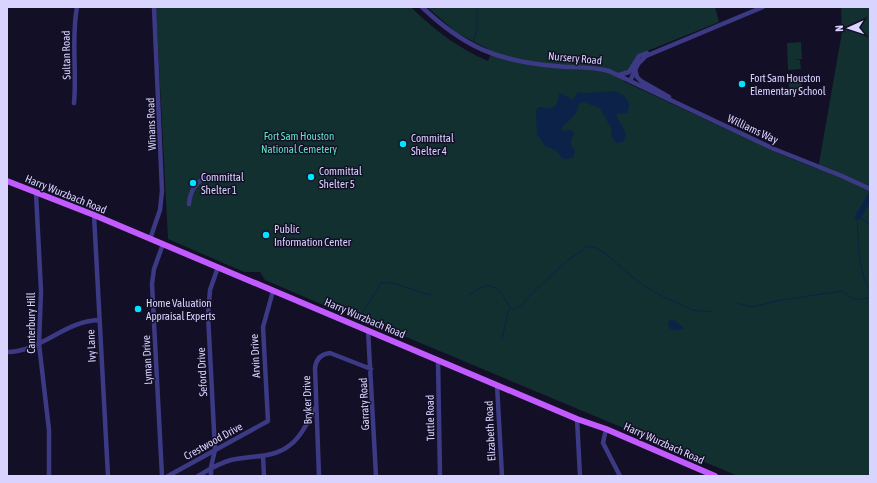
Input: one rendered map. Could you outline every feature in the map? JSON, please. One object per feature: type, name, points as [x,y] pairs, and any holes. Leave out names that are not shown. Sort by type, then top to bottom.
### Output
[{"type":"main road","name":"Harry Wurzbach Road","points":[[7,181],[94,215],[577,419],[606,429],[707,474],[715,476]]},
{"type":"street","name":"Sultan Road","points":[[74,103],[76,69],[74,26],[77,7]]},
{"type":"street","name":"Winans Road","points":[[150,239],[160,210],[162,191],[154,7]]},
{"type":"street","name":"Nursery Road","points":[[422,7],[444,28],[463,40],[494,55],[555,66],[599,68],[619,75],[630,81]]},
{"type":"street","points":[[619,75],[630,71],[642,55],[653,52],[763,7]]},
{"type":"street","points":[[630,81],[643,58],[653,52]]},
{"type":"street","points":[[636,69],[637,75],[641,81],[661,91],[675,102]]},
{"type":"street","name":"Williams Way","points":[[630,81],[774,149],[870,189]]},
{"type":"street","points":[[189,204],[193,188],[207,177]]},
{"type":"street","name":"Canterbury Hill","points":[[36,193],[41,291],[38,344],[49,430],[50,476]]},
{"type":"street","name":"Ivy Lane","points":[[94,215],[108,476]]},
{"type":"street","name":"Lyman Drive","points":[[162,476],[152,284],[154,269],[163,244]]},
{"type":"street","name":"Seford Drive","points":[[211,476],[215,450],[208,315],[210,290],[218,267]]},
{"type":"street","name":"Arvin Drive","points":[[268,421],[263,327],[273,291]]},
{"type":"street","points":[[7,352],[33,347],[79,322],[99,320]]},
{"type":"street","name":"Garraty Road","points":[[368,330],[376,476]]},
{"type":"street","name":"Bryker Drive","points":[[319,476],[315,366],[320,357],[325,354],[334,354],[371,369]]},
{"type":"street","name":"Tuttle Road","points":[[438,360],[440,476]]},
{"type":"street","name":"Elizabeth Road","points":[[497,385],[502,476]]},
{"type":"street","points":[[198,476],[231,460],[263,456],[280,452],[291,445],[298,437],[316,407]]},
{"type":"street","points":[[577,419],[580,476]]},
{"type":"street","name":"Crestwood Drive","points":[[168,476],[268,421]]},
{"type":"street","points":[[606,429],[603,443],[620,476]]},
{"type":"street","points":[[263,456],[264,476]]},
{"type":"green space","name":"Fort Sam Houston National Cemetery","points":[[156,7],[411,7],[447,38],[488,61],[492,51],[457,33],[427,7],[715,7],[719,22],[640,54],[627,71],[623,81],[782,155],[818,169],[842,32],[841,7],[870,7],[870,476],[738,476],[356,316],[356,312],[346,309],[344,314],[265,280],[260,272],[244,272],[168,239]]},
{"type":"green space","points":[[801,42],[802,59],[794,60],[800,60],[801,69],[788,70],[787,43]]},
{"type":"green space","points":[[801,77],[802,92],[789,93],[789,78]]},
{"type":"water","points":[[615,91],[623,95],[628,101],[629,105],[627,113],[616,114],[626,134],[623,141],[617,143],[612,138],[611,128],[600,108],[583,102],[579,104],[577,112],[561,128],[563,131],[571,130],[574,133],[570,143],[575,151],[573,158],[564,159],[555,150],[545,146],[537,134],[536,112],[538,107],[551,108],[555,106],[558,102],[560,93],[573,100],[578,92],[588,93]]},
{"type":"water","points":[[670,320],[676,321],[685,329],[673,330],[669,328],[668,324]]},
{"type":"waterway","points":[[473,42],[477,30],[477,7]]},
{"type":"waterway","points":[[858,217],[870,196]]},
{"type":"waterway","points":[[870,224],[858,217],[858,244],[861,267],[870,290]]},
{"type":"waterway","points":[[502,340],[508,311],[522,305],[530,295],[568,260],[588,246],[597,248],[606,254],[641,284],[658,294],[692,310],[712,312]]},
{"type":"waterway","points":[[363,312],[381,283],[393,283],[431,295]]},
{"type":"waterway","points":[[468,295],[482,287],[492,286],[500,292],[511,309]]},
{"type":"waterway","points":[[737,303],[752,307],[782,300],[842,291],[855,299],[870,297]]},
{"type":"place","name":"Fort Sam Houston Elementary School","points":[[742,84]]},
{"type":"place","name":"Committal Shelter 4","points":[[403,144]]},
{"type":"place","name":"Committal Shelter 5","points":[[311,177]]},
{"type":"place","name":"Committal Shelter 1","points":[[193,183]]},
{"type":"place","name":"Public Information Center","points":[[266,235]]},
{"type":"place","name":"Home Valuation Appraisal Experts","points":[[138,309]]}]
